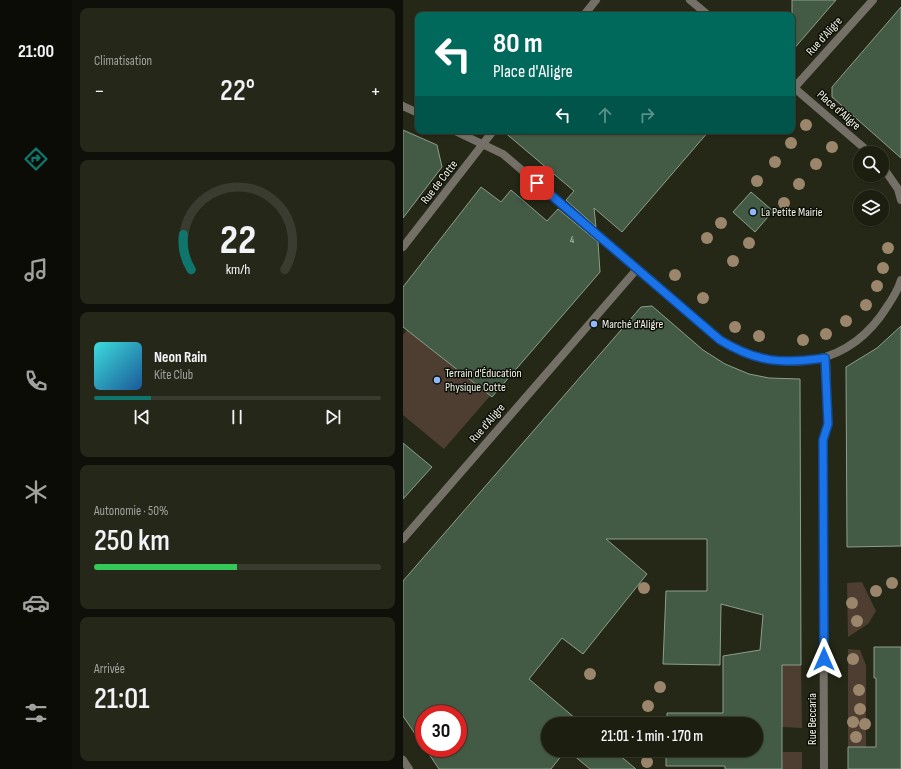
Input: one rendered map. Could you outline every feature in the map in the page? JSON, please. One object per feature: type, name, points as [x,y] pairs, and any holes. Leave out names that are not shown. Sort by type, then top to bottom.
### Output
[{"type":"street","points":[[586,12],[595,0]]},
{"type":"street","points":[[691,0],[705,12]]},
{"type":"street","name":"Rue d'Aligre","points":[[795,85],[873,0]]},
{"type":"street","name":"Place d'Aligre","points":[[795,89],[862,146]]},
{"type":"street","points":[[403,106],[415,112]]},
{"type":"street","points":[[461,134],[503,154],[720,340],[737,350],[773,361],[801,362],[825,358],[860,338],[875,324],[899,288],[901,280]]},
{"type":"street","name":"Rue de Cotte","points":[[403,247],[491,134]]},
{"type":"street","points":[[889,176],[898,189],[901,200]]},
{"type":"street","name":"Rue d'Aligre","points":[[403,539],[637,269]]},
{"type":"street","name":"Rue Beccaria","points":[[824,769],[823,440],[828,424],[825,358]]},
{"type":"street","points":[[403,760],[409,769]]},
{"type":"shaded area","name":"Terrain d'Éducation Physique Cotte","points":[[407,330],[490,396],[444,449],[403,415],[403,335]]},
{"type":"shaded area","points":[[862,582],[876,611],[868,624],[848,637],[847,583]]},
{"type":"shaded area","points":[[848,649],[860,650],[866,665],[866,747],[848,747]]},
{"type":"shaded area","points":[[782,665],[801,665],[802,728],[782,727]]},
{"type":"shaded area","points":[[783,752],[802,752],[802,769],[782,769]]},
{"type":"building","points":[[792,0],[836,0],[795,48],[795,12],[792,12]]},
{"type":"building","points":[[901,7],[901,158],[832,97],[832,87]]},
{"type":"building","points":[[403,130],[437,145],[442,167],[403,218]]},
{"type":"building","points":[[507,134],[706,134],[622,232],[594,208],[596,227],[566,200],[574,191]]},
{"type":"building","points":[[481,187],[501,202],[511,190],[547,221],[558,209],[598,242],[600,272],[492,397],[403,327],[403,287]]},
{"type":"building","name":"La Petite Mairie","points":[[751,192],[773,211],[755,232],[733,212]]},
{"type":"building","points":[[652,306],[703,350],[725,364],[749,374],[769,378],[800,379],[801,665],[782,665],[782,769],[725,769],[725,766],[666,766],[666,757],[763,757],[763,717],[667,717],[667,713],[723,713],[723,656],[760,650],[763,615],[721,604],[720,665],[663,664],[666,591],[707,591],[707,539],[606,539],[647,574],[583,654],[562,638],[529,679],[574,717],[541,717],[541,757],[560,757],[551,769],[439,769],[431,757],[467,757],[467,705],[415,705],[415,734],[403,716],[403,581],[641,307]]},
{"type":"building","points":[[901,326],[901,546],[847,547],[846,367],[877,348]]},
{"type":"building","points":[[403,443],[432,467],[403,499]]},
{"type":"building","points":[[874,647],[901,647],[901,769],[848,769],[848,747],[876,747],[876,678],[874,678]]},
{"type":"building","points":[[575,757],[621,757],[636,769],[590,769]]},
{"type":"place","name":"La Petite Mairie","points":[[753,212]]},
{"type":"place","name":"Marché d'Aligre","points":[[594,324]]},
{"type":"place","name":"Terrain d'Éducation Physique Cotte","points":[[437,380]]},
{"type":"route","points":[[537,183],[720,340],[737,350],[755,357],[773,361],[801,362],[825,358],[828,424],[823,440],[824,659]]}]
